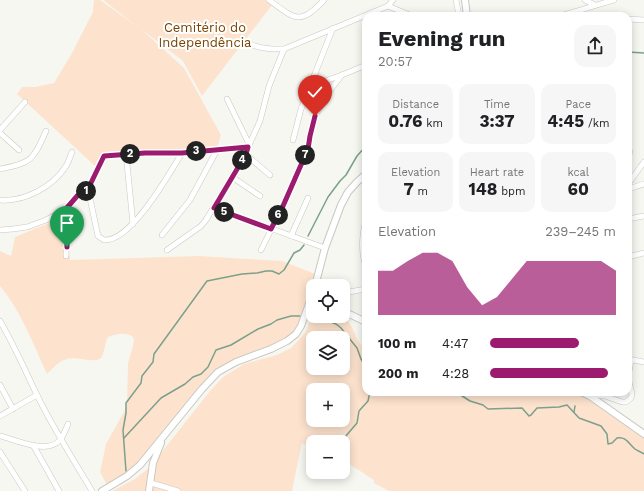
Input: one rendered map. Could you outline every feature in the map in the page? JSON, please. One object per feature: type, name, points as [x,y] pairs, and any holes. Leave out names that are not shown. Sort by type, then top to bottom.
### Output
[{"type":"street","points":[[269,0],[295,17],[309,15],[324,0]]},
{"type":"street","points":[[373,12],[388,6],[392,0]]},
{"type":"street","points":[[456,0],[458,12]]},
{"type":"street","points":[[465,0],[466,12]]},
{"type":"street","points":[[585,0],[595,5]]},
{"type":"street","points":[[578,12],[595,5],[614,0]]},
{"type":"street","points":[[388,6],[402,12]]},
{"type":"street","points":[[246,42],[254,46],[271,49],[284,49],[362,16]]},
{"type":"street","points":[[632,19],[644,20]]},
{"type":"street","points":[[292,140],[301,109],[333,28]]},
{"type":"street","points":[[167,250],[201,226],[214,208],[246,154],[248,145],[260,121],[269,86],[284,49]]},
{"type":"street","points":[[311,86],[362,67]]},
{"type":"street","points":[[261,250],[283,206],[308,149],[315,116],[328,93],[342,75]]},
{"type":"street","points":[[227,99],[248,145]]},
{"type":"street","points":[[0,130],[25,102]]},
{"type":"street","points":[[0,169],[28,161],[37,152],[46,132]]},
{"type":"street","points":[[0,133],[19,150]]},
{"type":"street","points":[[0,230],[13,230],[27,227],[46,220],[65,210],[78,195],[88,189],[104,156],[182,153],[217,150],[248,145]]},
{"type":"street","points":[[162,235],[188,204],[217,150]]},
{"type":"street","points":[[0,200],[11,201],[34,193],[51,184],[66,166],[72,152]]},
{"type":"street","points":[[88,189],[98,236],[104,240],[113,239],[133,224],[158,192],[182,153]]},
{"type":"street","points":[[126,154],[133,224]]},
{"type":"street","points":[[246,154],[270,175]]},
{"type":"street","points":[[632,178],[644,162]]},
{"type":"street","points":[[232,177],[260,196]]},
{"type":"street","points":[[318,279],[325,248],[341,205],[348,192],[362,178]]},
{"type":"street","points":[[632,188],[644,184]]},
{"type":"street","points":[[291,236],[308,198]]},
{"type":"street","points":[[214,208],[325,248]]},
{"type":"street","points":[[65,210],[67,225],[66,256]]},
{"type":"street","points":[[632,218],[644,216]]},
{"type":"street","points":[[632,256],[644,253]]},
{"type":"street","points":[[350,291],[362,290]]},
{"type":"street","points":[[102,491],[127,476],[140,465],[218,372],[236,362],[271,349],[287,341],[296,334],[301,326],[306,312]]},
{"type":"street","points":[[350,314],[362,320]]},
{"type":"street","points":[[0,321],[14,346],[60,440],[92,491]]},
{"type":"street","points":[[632,360],[644,362]]},
{"type":"street","points":[[0,385],[13,409]]},
{"type":"street","points":[[0,416],[37,395]]},
{"type":"street","points":[[590,396],[644,434]]},
{"type":"street","points":[[605,396],[626,402],[632,396]]},
{"type":"street","points":[[0,436],[33,445],[49,447],[60,440],[68,424]]},
{"type":"street","points":[[149,491],[153,463],[165,434]]},
{"type":"street","points":[[33,445],[59,491]]},
{"type":"street","points":[[0,452],[25,491]]},
{"type":"street","points":[[150,483],[178,491]]},
{"type":"green space","name":"Cemitério do Independência","points":[[94,0],[100,0],[139,28],[103,0],[265,0],[272,5],[202,96],[183,61],[141,29],[184,68],[221,135],[217,148],[106,153],[95,166],[17,94],[22,87],[35,87],[54,83],[72,53],[93,12]]},
{"type":"green space","points":[[66,216],[70,260],[199,256],[282,261],[318,275],[317,279],[306,279],[306,310],[294,333],[270,349],[241,357],[223,367],[136,468],[107,485],[100,472],[106,444],[125,410],[127,403],[128,363],[134,339],[132,336],[123,334],[108,337],[103,354],[98,360],[76,358],[67,359],[59,363],[47,374],[20,317],[0,286],[0,251],[11,256],[15,237]]},
{"type":"green space","points":[[309,323],[349,323],[362,346],[362,396],[585,396],[644,437],[644,491],[389,491],[374,483],[374,480],[350,465],[350,435],[306,435],[306,445],[302,442],[292,491],[112,491],[135,479],[149,468],[210,391],[223,377],[244,364],[277,355],[291,348],[305,333]]},
{"type":"waterway","points":[[632,52],[644,53]]},
{"type":"waterway","points":[[308,236],[328,197],[346,175],[362,150]]},
{"type":"waterway","points":[[126,471],[123,430],[126,403],[141,383],[142,376],[153,362],[154,354],[207,281],[266,271],[272,271],[279,274],[284,270],[294,253],[300,250],[304,245]]},
{"type":"waterway","points":[[124,438],[161,398],[185,384],[193,377],[201,374],[208,367],[216,350],[231,345],[277,320],[291,316],[300,316]]},
{"type":"waterway","points":[[333,323],[341,328],[357,348],[362,361]]},
{"type":"waterway","points":[[347,435],[357,423],[359,411],[368,401],[369,396]]},
{"type":"waterway","points":[[462,396],[470,401],[483,405],[488,409],[522,408],[529,416],[537,408],[567,405],[579,418],[601,426],[607,434],[608,444],[612,443],[617,438],[623,438],[635,449],[644,454]]},
{"type":"waterway","points":[[574,412],[575,406]]},
{"type":"route","points":[[67,247],[65,210],[78,195],[88,189],[104,156],[145,153],[182,153],[248,147],[246,154],[214,208],[271,229],[283,206],[308,149],[315,116]]}]
